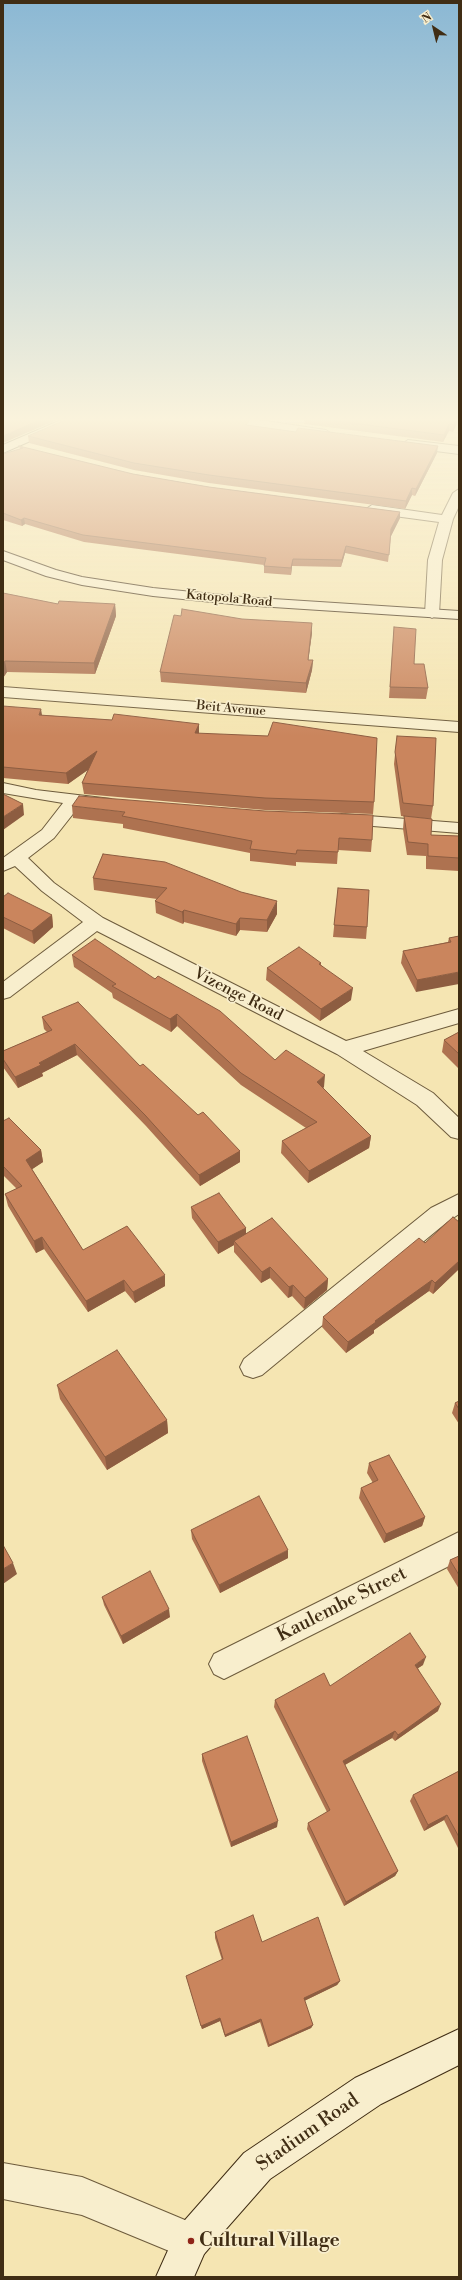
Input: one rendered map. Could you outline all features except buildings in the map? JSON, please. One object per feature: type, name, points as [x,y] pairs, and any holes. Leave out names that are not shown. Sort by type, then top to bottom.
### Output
[{"type":"street","points":[[432,614],[435,560],[445,523]]},
{"type":"street","name":"Katopola Road","points":[[3,555],[51,574],[82,581],[153,592],[459,615]]},
{"type":"street","name":"Beit Avenue","points":[[3,692],[459,727]]},
{"type":"street","points":[[3,788],[74,800],[119,804]]},
{"type":"street","points":[[10,862],[48,834],[74,800]]},
{"type":"street","points":[[328,819],[390,821],[459,828]]},
{"type":"street","name":"Vizenge Road","points":[[10,862],[48,887],[96,922],[344,1049],[425,1099],[459,1131]]},
{"type":"street","points":[[3,992],[96,922]]},
{"type":"street","points":[[344,1049],[459,1016]]},
{"type":"street","points":[[253,1367],[439,1215],[459,1203]]},
{"type":"street","name":"Kaulembe Street","points":[[224,1664],[459,1546]]},
{"type":"street","name":"Stadium Road","points":[[175,2277],[191,2241],[257,2166],[368,2091],[459,2046]]},
{"type":"street","points":[[3,2181],[82,2196],[191,2241]]},
{"type":"place","name":"Cultural Village","points":[[191,2241]]}]
